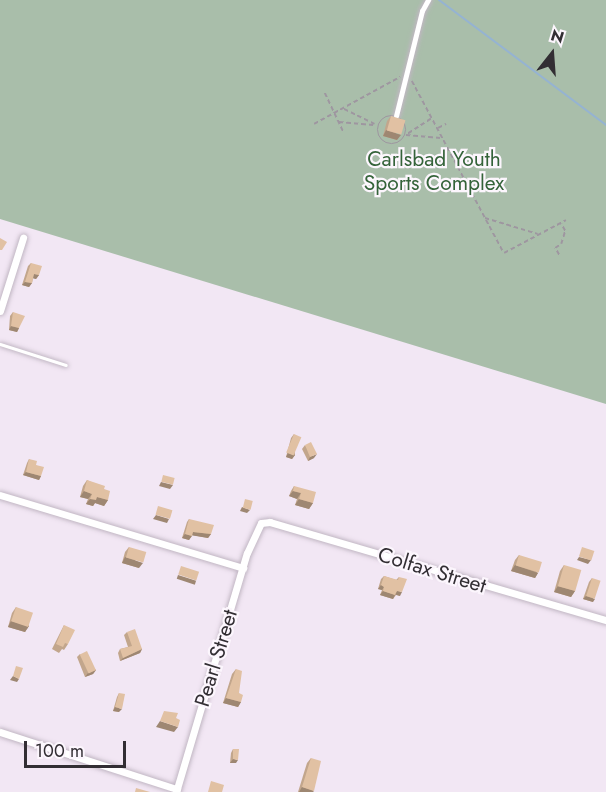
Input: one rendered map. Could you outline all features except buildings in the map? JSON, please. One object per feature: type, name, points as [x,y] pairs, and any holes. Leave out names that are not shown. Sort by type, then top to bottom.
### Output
[{"type":"street","points":[[396,116],[422,11],[428,0]]},
{"type":"street","points":[[0,311],[23,238]]},
{"type":"street","points":[[0,495],[243,568]]},
{"type":"street","name":"Colfax Street","points":[[260,524],[270,522],[606,620]]},
{"type":"street","name":"Pearl Street","points":[[176,790],[253,536],[260,524]]},
{"type":"street","points":[[0,732],[176,790]]},
{"type":"lane","points":[[0,344],[66,365]]},
{"type":"path","points":[[314,124],[407,73],[504,253],[567,220]]},
{"type":"path","points":[[325,93],[344,133]]},
{"type":"path","points":[[343,108],[377,125]]},
{"type":"path","points":[[339,122],[377,125],[385,117],[396,116],[405,123],[406,135]]},
{"type":"path","points":[[377,125],[378,137],[387,145],[399,144],[406,135],[432,118]]},
{"type":"path","points":[[437,128],[446,124]]},
{"type":"path","points":[[406,135],[442,138]]},
{"type":"path","points":[[484,218],[538,234]]},
{"type":"path","points":[[559,255],[555,248],[561,244],[565,231],[560,223]]},
{"type":"green space","name":"Carlsbad Youth Sports Complex","points":[[0,0],[606,0],[606,404],[0,219]]},
{"type":"waterway","points":[[439,0],[606,125]]}]
